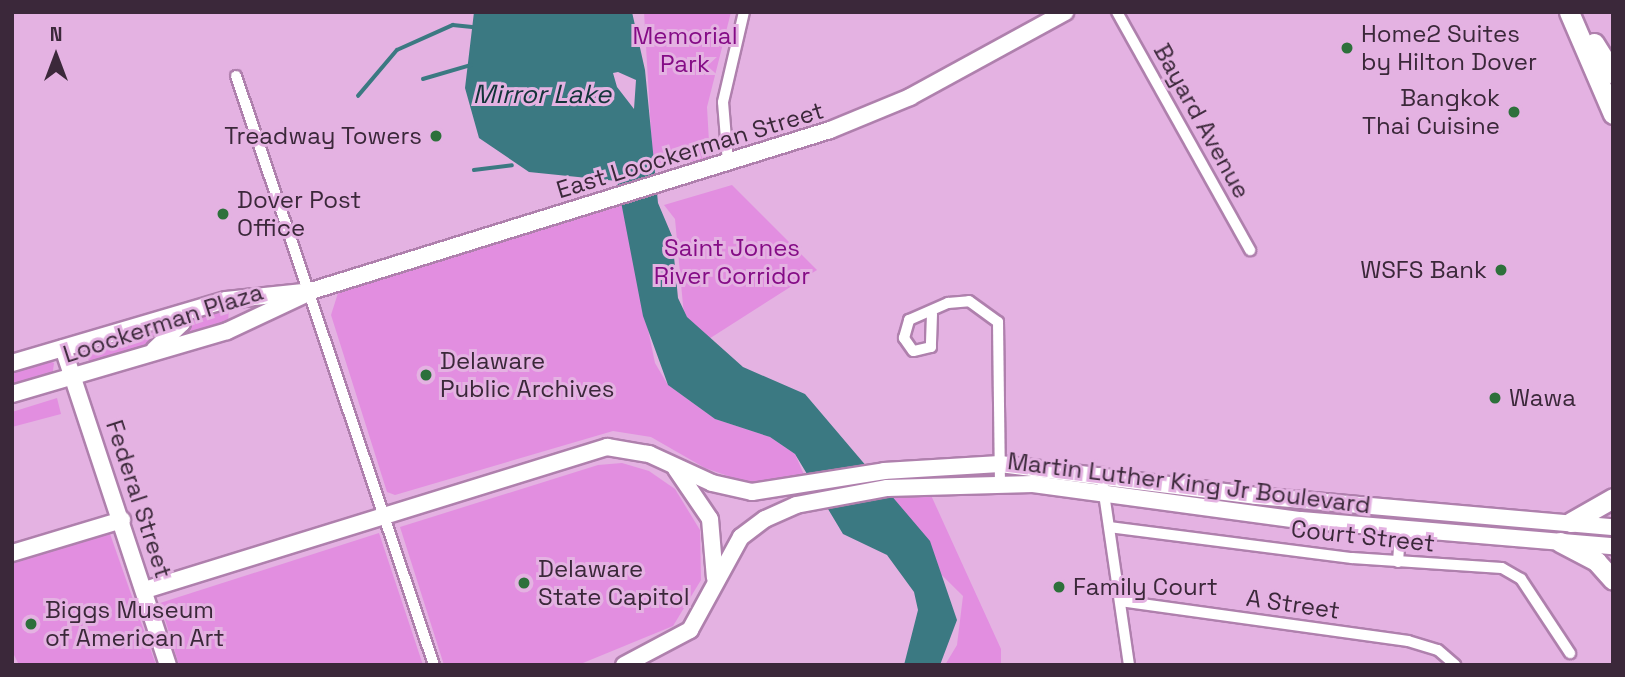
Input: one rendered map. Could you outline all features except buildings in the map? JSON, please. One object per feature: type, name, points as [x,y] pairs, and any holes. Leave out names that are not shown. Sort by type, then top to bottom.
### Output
[{"type":"highway","points":[[1569,12],[1613,114]]},
{"type":"highway","points":[[1576,12],[1613,74]]},
{"type":"highway","points":[[1571,522],[1613,498]]},
{"type":"highway","points":[[1560,542],[1596,561],[1613,580]]},
{"type":"street","points":[[728,163],[723,102],[744,12]]},
{"type":"street","name":"East Loockerman Street","points":[[311,291],[728,163],[910,97],[1065,12]]},
{"type":"street","name":"Bayard Avenue","points":[[1117,12],[1250,250]]},
{"type":"street","points":[[236,76],[311,291],[434,665]]},
{"type":"street","name":"Loockerman Plaza","points":[[12,363],[226,300],[311,291]]},
{"type":"street","name":"Loockerman Plaza","points":[[12,394],[144,358],[227,331],[311,291]]},
{"type":"street","points":[[932,314],[948,303],[969,301],[998,322],[1000,482]]},
{"type":"street","points":[[144,358],[172,336],[183,313]]},
{"type":"street","name":"Federal Street","points":[[63,348],[168,665]]},
{"type":"street","name":"Martin Luther King Jr Boulevard","points":[[145,590],[607,447],[649,454],[732,489],[771,491],[884,471],[1000,464],[1101,473],[1282,498],[1613,527]]},
{"type":"street","points":[[624,665],[690,630],[715,584],[710,519],[674,466]]},
{"type":"street","points":[[1101,473],[1129,665]]},
{"type":"street","name":"Martin Luther King Jr Boulevard","points":[[715,584],[741,537],[765,519],[815,501],[887,488],[1000,482],[1102,492],[1400,530],[1613,546]]},
{"type":"street","points":[[12,553],[122,520]]},
{"type":"street","name":"Court Street","points":[[1109,527],[1398,562],[1512,571],[1570,653]]},
{"type":"street","points":[[1398,562],[1400,530]]},
{"type":"street","name":"A Street","points":[[1120,601],[1408,641],[1437,650],[1455,665]]},
{"type":"green space","name":"Memorial Park","points":[[644,12],[731,12],[707,107],[710,159],[653,166]]},
{"type":"green space","name":"Saint Jones River Corridor","points":[[732,185],[817,270],[701,344],[684,316],[675,219],[664,205]]},
{"type":"green space","points":[[622,203],[655,363],[668,385],[715,419],[770,437],[795,454],[805,477],[748,483],[705,468],[651,437],[613,431],[395,495],[387,492],[331,315],[338,293]]},
{"type":"green space","points":[[229,306],[228,324],[181,337],[187,319]]},
{"type":"green space","points":[[173,322],[159,339],[103,360],[89,361],[86,354]]},
{"type":"green space","points":[[48,360],[54,363],[52,378],[12,389],[12,368]]},
{"type":"green space","points":[[57,398],[61,414],[12,427],[12,412]]},
{"type":"green space","points":[[622,463],[649,471],[675,489],[700,530],[701,580],[673,626],[578,665],[444,665],[400,527],[598,465]]},
{"type":"green space","points":[[930,493],[1001,649],[1001,665],[945,665],[957,645],[963,596],[896,530],[884,497]]},
{"type":"green space","points":[[109,531],[156,665],[19,665],[12,651],[12,559]]},
{"type":"green space","points":[[379,533],[423,665],[179,665],[160,603]]},
{"type":"water","name":"Mirror Lake","points":[[474,12],[632,12],[645,70],[658,203],[672,236],[678,298],[687,317],[743,367],[805,394],[930,541],[957,620],[940,665],[904,665],[918,610],[914,592],[887,555],[843,534],[795,454],[770,437],[715,419],[668,385],[643,316],[617,181],[529,172],[479,138],[465,88]],"holes":[[[618,72],[636,80],[634,109],[617,87],[613,73]]]},
{"type":"waterway","points":[[358,96],[397,50],[453,25],[472,27]]},
{"type":"waterway","points":[[423,79],[471,65]]},
{"type":"waterway","points":[[474,170],[512,165]]},
{"type":"place","name":"Home2 Suites by Hilton Dover","points":[[1347,48]]},
{"type":"place","name":"Bangkok Thai Cuisine","points":[[1514,112]]},
{"type":"place","name":"Treadway Towers","points":[[436,136]]},
{"type":"place","name":"Dover Post Office","points":[[223,214]]},
{"type":"place","name":"WSFS Bank","points":[[1501,270]]},
{"type":"place","name":"Delaware Public Archives","points":[[426,375]]},
{"type":"place","name":"Wawa","points":[[1495,398]]},
{"type":"place","name":"Delaware State Capitol","points":[[524,583]]},
{"type":"place","name":"Family Court","points":[[1059,587]]},
{"type":"place","name":"Biggs Museum of American Art","points":[[31,624]]}]
